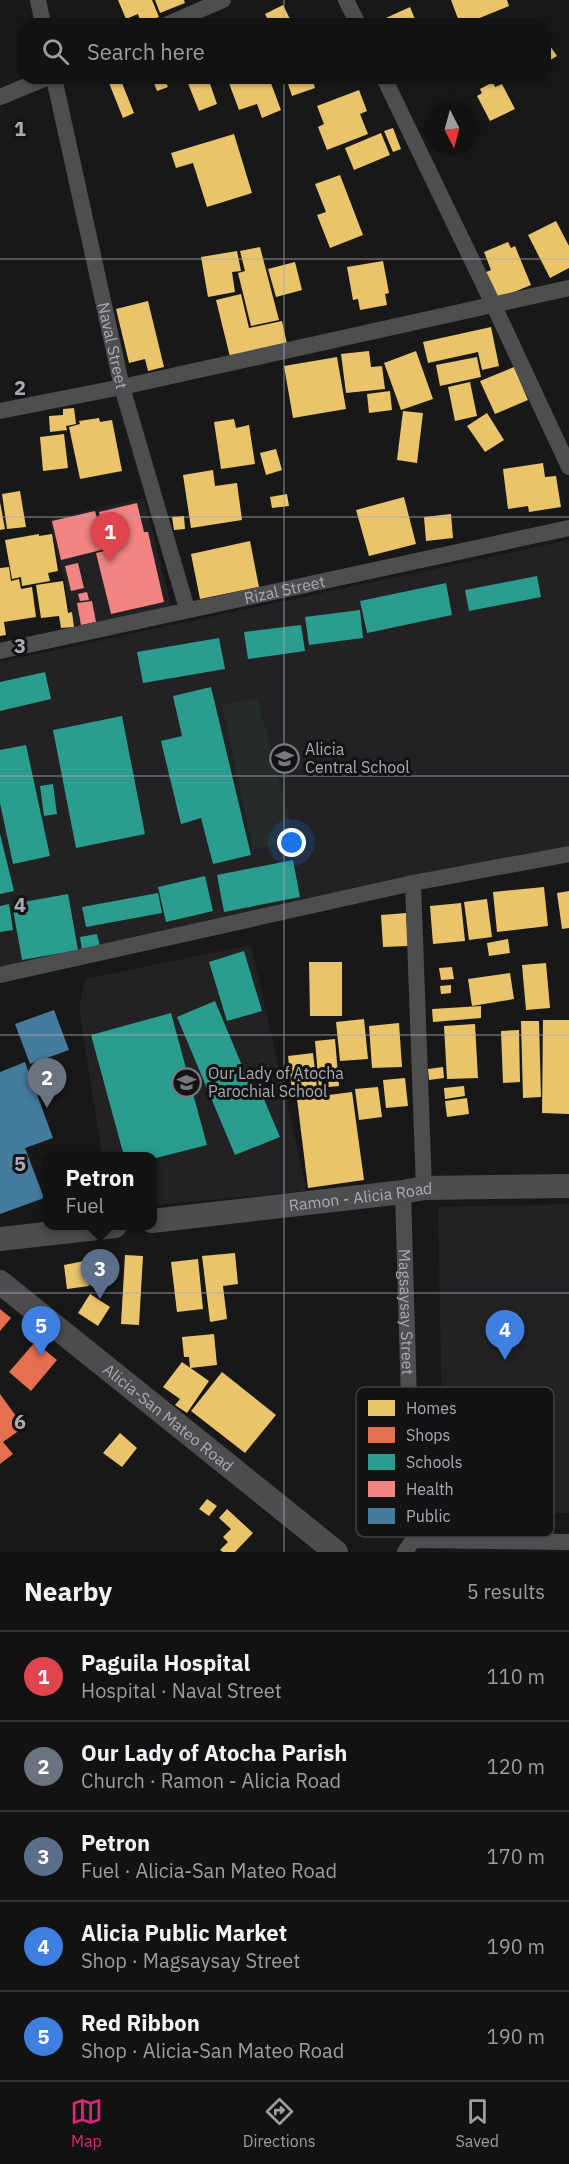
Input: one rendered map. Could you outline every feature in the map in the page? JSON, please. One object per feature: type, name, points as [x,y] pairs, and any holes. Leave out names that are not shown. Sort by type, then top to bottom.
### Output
[{"type":"main road","name":"Ramon - Alicia Road","points":[[157,1221],[414,1190],[569,1186]]},
{"type":"main road","points":[[0,1239],[80,1230]]},
{"type":"main road","name":"Alicia-San Mateo Road","points":[[0,1282],[336,1552]]},
{"type":"street","points":[[38,0],[42,18]]},
{"type":"street","points":[[182,18],[223,0]]},
{"type":"street","points":[[346,0],[355,18]]},
{"type":"street","points":[[0,98],[32,84]]},
{"type":"street","name":"Naval Street","points":[[55,84],[122,387],[187,609]]},
{"type":"street","points":[[387,84],[569,467]]},
{"type":"street","points":[[0,411],[122,387],[569,288]]},
{"type":"street","name":"Rizal Street","points":[[0,651],[569,528]]},
{"type":"street","points":[[0,975],[413,883],[569,854]]},
{"type":"street","name":"Magsaysay Street","points":[[411,1387],[414,1190],[413,883]]},
{"type":"street","points":[[409,1546],[569,1542]]},
{"type":"shaded area","points":[[144,498],[171,605],[77,632],[49,519]]},
{"type":"shaded area","name":"Alicia Central School","points":[[569,540],[569,853],[0,969],[0,662]]},
{"type":"shaded area","points":[[257,698],[296,841],[253,850],[222,705]]},
{"type":"shaded area","name":"Our Lady of Atocha Parochial School","points":[[251,945],[307,1191],[157,1205],[157,1152],[101,1152],[79,1008],[85,979]]},
{"type":"shaded area","points":[[569,1204],[569,1513],[554,1513],[554,1387],[442,1387],[438,1207]]},
{"type":"building: Homes","points":[[118,0],[152,0],[159,17],[139,18],[138,14],[126,18]]},
{"type":"building: Homes","points":[[155,0],[184,0],[185,3],[160,13]]},
{"type":"building: Homes","points":[[451,0],[507,0],[509,6],[480,18],[458,18]]},
{"type":"building: Homes","points":[[283,5],[290,18],[267,18],[265,14]]},
{"type":"building: Homes","points":[[410,7],[415,18],[386,18]]},
{"type":"building: Homes","points":[[551,48],[557,56],[551,60]]},
{"type":"building: Homes","points":[[109,84],[122,84],[134,113],[123,118]]},
{"type":"building: Homes","points":[[154,84],[167,84],[168,87],[157,91]]},
{"type":"building: Homes","points":[[188,84],[210,84],[217,104],[199,111]]},
{"type":"building: Homes","points":[[229,84],[271,84],[281,110],[262,118],[257,104],[239,110]]},
{"type":"building: Homes","points":[[288,84],[314,84],[315,88],[292,96]]},
{"type":"building: Homes","points":[[489,84],[494,84],[495,87],[502,84],[515,109],[490,121],[477,96],[482,93],[480,89]]},
{"type":"building: Homes","points":[[359,90],[367,111],[360,114],[368,134],[327,150],[318,127],[324,124],[317,106]]},
{"type":"building: Homes","points":[[393,128],[401,149],[393,152],[384,131]]},
{"type":"building: Homes","points":[[381,133],[390,155],[354,170],[345,148]]},
{"type":"building: Homes","points":[[234,134],[252,193],[207,207],[193,163],[176,168],[171,153]]},
{"type":"building: Homes","points":[[340,175],[363,235],[330,248],[317,215],[326,212],[315,184]]},
{"type":"building: Homes","points":[[556,221],[569,246],[569,268],[550,278],[528,235]]},
{"type":"building: Homes","points":[[508,242],[511,248],[515,246],[531,285],[495,300],[484,273],[491,270],[484,252]]},
{"type":"building: Homes","points":[[260,247],[279,320],[251,326],[238,273],[245,271],[240,251]]},
{"type":"building: Homes","points":[[237,251],[241,271],[232,272],[235,292],[208,297],[201,257]]},
{"type":"building: Homes","points":[[383,261],[389,293],[385,294],[387,305],[360,310],[358,299],[353,300],[347,267]]},
{"type":"building: Homes","points":[[295,262],[302,290],[276,297],[268,269]]},
{"type":"building: Homes","points":[[241,294],[249,328],[282,321],[287,344],[230,357],[216,300]]},
{"type":"building: Homes","points":[[148,301],[164,367],[148,371],[145,359],[129,363],[116,309]]},
{"type":"building: Homes","points":[[491,327],[499,366],[482,370],[478,352],[428,363],[423,342]]},
{"type":"building: Homes","points":[[369,351],[371,367],[382,366],[385,389],[346,393],[341,354]]},
{"type":"building: Homes","points":[[416,351],[433,399],[401,410],[384,363]]},
{"type":"building: Homes","points":[[337,357],[346,409],[293,418],[284,366]]},
{"type":"building: Homes","points":[[477,357],[481,377],[440,386],[436,365]]},
{"type":"building: Homes","points":[[514,367],[528,400],[495,414],[480,381]]},
{"type":"building: Homes","points":[[470,382],[477,416],[455,421],[448,387]]},
{"type":"building: Homes","points":[[390,391],[392,410],[369,413],[367,394]]},
{"type":"building: Homes","points":[[74,408],[76,424],[66,426],[67,430],[50,432],[49,416],[63,415],[63,409]]},
{"type":"building: Homes","points":[[403,411],[423,413],[417,463],[397,460]]},
{"type":"building: Homes","points":[[487,413],[504,440],[485,452],[467,426]]},
{"type":"building: Homes","points":[[99,418],[100,422],[112,420],[122,471],[80,479],[69,427],[80,424],[79,421]]},
{"type":"building: Homes","points":[[234,419],[236,428],[249,425],[255,464],[221,469],[214,422]]},
{"type":"building: Homes","points":[[64,434],[68,468],[43,471],[40,437]]},
{"type":"building: Homes","points":[[276,449],[282,470],[266,475],[260,453]]},
{"type":"building: Homes","points":[[543,463],[545,477],[556,476],[561,507],[529,512],[528,506],[508,509],[503,469]]},
{"type":"building: Homes","points":[[213,470],[215,486],[237,483],[242,520],[191,528],[183,475]]},
{"type":"building: Homes","points":[[20,491],[26,527],[7,529],[2,494]]},
{"type":"building: Homes","points":[[287,494],[289,506],[272,508],[270,497]]},
{"type":"building: Homes","points":[[404,497],[416,544],[369,556],[356,510]]},
{"type":"building: Homes","points":[[0,502],[5,529],[0,530]]},
{"type":"building: Homes","points":[[451,514],[453,538],[426,541],[424,517]]},
{"type":"building: Homes","points":[[184,516],[185,529],[174,530],[172,517]]},
{"type":"building: Homes","points":[[39,534],[39,536],[52,534],[58,571],[48,573],[50,581],[22,586],[21,577],[12,579],[5,540]]},
{"type":"building: Homes","points":[[250,541],[259,587],[200,599],[191,554]]},
{"type":"building: Homes","points":[[9,567],[11,581],[19,579],[21,589],[32,587],[36,617],[4,622],[6,635],[0,636],[0,568]]},
{"type":"building: Homes","points":[[63,581],[68,613],[72,612],[74,627],[61,628],[59,616],[41,618],[36,585]]},
{"type":"building: Homes","points":[[544,887],[548,926],[497,932],[493,892]]},
{"type":"building: Homes","points":[[569,891],[569,928],[562,929],[557,893]]},
{"type":"building: Homes","points":[[487,899],[492,937],[469,940],[464,902]]},
{"type":"building: Homes","points":[[461,903],[465,941],[433,944],[430,906]]},
{"type":"building: Homes","points":[[406,913],[408,946],[383,947],[381,915]]},
{"type":"building: Homes","points":[[508,939],[510,953],[489,956],[487,943]]},
{"type":"building: Homes","points":[[309,962],[342,962],[342,1016],[310,1016]]},
{"type":"building: Homes","points":[[546,963],[550,1008],[526,1010],[522,965]]},
{"type":"building: Homes","points":[[452,967],[454,979],[441,980],[439,968]]},
{"type":"building: Homes","points":[[510,973],[514,999],[472,1006],[468,979]]},
{"type":"building: Homes","points":[[451,985],[451,993],[441,994],[440,986]]},
{"type":"building: Homes","points":[[481,1006],[481,1018],[433,1022],[432,1009]]},
{"type":"building: Homes","points":[[364,1019],[368,1059],[340,1061],[336,1022]]},
{"type":"building: Homes","points":[[543,1020],[569,1020],[569,1114],[542,1113]]},
{"type":"building: Homes","points":[[521,1021],[539,1021],[541,1097],[523,1098]]},
{"type":"building: Homes","points":[[399,1023],[402,1067],[372,1068],[369,1026]]},
{"type":"building: Homes","points":[[475,1024],[478,1078],[447,1079],[444,1026]]},
{"type":"building: Homes","points":[[519,1030],[520,1082],[503,1083],[501,1031]]},
{"type":"building: Homes","points":[[335,1039],[339,1086],[319,1088],[315,1041]]},
{"type":"building: Homes","points":[[313,1053],[317,1088],[292,1090],[288,1056]]},
{"type":"building: Homes","points":[[443,1067],[444,1078],[429,1080],[428,1069]]},
{"type":"building: Homes","points":[[405,1078],[408,1106],[386,1108],[383,1080]]},
{"type":"building: Homes","points":[[464,1086],[465,1096],[445,1099],[444,1088]]},
{"type":"building: Homes","points":[[378,1087],[382,1117],[359,1120],[355,1089]]},
{"type":"building: Homes","points":[[352,1092],[364,1180],[308,1188],[297,1099]]},
{"type":"building: Homes","points":[[467,1098],[469,1114],[447,1117],[445,1101]]},
{"type":"building: Homes","points":[[235,1253],[238,1284],[223,1286],[227,1319],[210,1322],[202,1256]]},
{"type":"building: Homes","points":[[125,1255],[143,1256],[139,1325],[121,1324]]},
{"type":"building: Homes","points":[[198,1259],[203,1309],[177,1312],[171,1262]]},
{"type":"building: Homes","points":[[84,1261],[89,1286],[67,1289],[64,1265]]},
{"type":"building: Homes","points":[[90,1294],[110,1307],[98,1326],[78,1313]]},
{"type":"building: Homes","points":[[214,1334],[217,1365],[190,1368],[189,1357],[184,1357],[182,1337]]},
{"type":"building: Homes","points":[[182,1362],[209,1381],[187,1413],[175,1405],[180,1399],[163,1387]]},
{"type":"building: Homes","points":[[222,1372],[276,1415],[245,1453],[191,1411]]},
{"type":"building: Homes","points":[[120,1433],[137,1448],[122,1467],[103,1453]]},
{"type":"building: Homes","points":[[207,1499],[217,1506],[209,1516],[199,1509]]},
{"type":"building: Homes","points":[[227,1509],[253,1533],[235,1552],[220,1550],[228,1542],[223,1537],[231,1529],[219,1518]]},
{"type":"building: Shops","points":[[0,1309],[11,1318],[0,1331]]},
{"type":"building: Shops","points":[[35,1342],[57,1360],[31,1391],[9,1372]]},
{"type":"building: Shops","points":[[0,1394],[24,1427],[3,1442],[13,1454],[0,1464]]},
{"type":"building: Schools","points":[[537,576],[541,597],[469,611],[465,590]]},
{"type":"building: Schools","points":[[446,583],[452,615],[367,633],[360,601]]},
{"type":"building: Schools","points":[[360,610],[363,638],[309,645],[305,617]]},
{"type":"building: Schools","points":[[301,625],[305,651],[248,659],[244,632]]},
{"type":"building: Schools","points":[[219,638],[225,669],[143,683],[137,652]]},
{"type":"building: Schools","points":[[45,672],[51,699],[0,711],[0,682]]},
{"type":"building: Schools","points":[[211,687],[251,855],[213,864],[201,818],[181,824],[161,741],[182,736],[173,696]]},
{"type":"building: Schools","points":[[122,716],[145,834],[76,848],[53,730]]},
{"type":"building: Schools","points":[[26,745],[50,856],[13,864],[0,803],[0,750]]},
{"type":"building: Schools","points":[[53,784],[57,814],[44,816],[40,786]]},
{"type":"building: Schools","points":[[0,834],[14,891],[0,894]]},
{"type":"building: Schools","points":[[293,860],[300,897],[224,912],[217,875]]},
{"type":"building: Schools","points":[[205,876],[213,911],[166,922],[158,887]]},
{"type":"building: Schools","points":[[158,893],[162,913],[86,927],[82,907]]},
{"type":"building: Schools","points":[[68,894],[78,950],[22,960],[12,904]]},
{"type":"building: Schools","points":[[9,904],[13,930],[0,932],[0,906]]},
{"type":"building: Schools","points":[[97,934],[100,947],[82,950],[80,937]]},
{"type":"building: Schools","points":[[244,951],[262,1011],[227,1021],[209,962]]},
{"type":"building: Schools","points":[[215,1001],[256,1099],[263,1097],[280,1137],[235,1155],[177,1017]]},
{"type":"building: Schools","points":[[171,1013],[207,1145],[157,1158],[157,1152],[123,1152],[91,1035]]},
{"type":"building: Health","points":[[137,503],[144,532],[148,532],[164,602],[111,614],[96,553],[108,550],[99,512]]},
{"type":"building: Health","points":[[95,511],[105,549],[61,560],[52,521]]},
{"type":"building: Health","points":[[78,563],[84,588],[71,591],[65,566]]},
{"type":"building: Health","points":[[87,592],[89,600],[80,601],[78,594]]},
{"type":"building: Health","points":[[92,601],[96,622],[81,625],[77,603]]},
{"type":"building: Public","points":[[54,1010],[69,1050],[30,1064],[15,1024]]},
{"type":"building: Public","points":[[25,1062],[53,1138],[25,1148],[43,1198],[0,1214],[0,1072]]},
{"type":"place","name":"Paguila Hospital","points":[[110,562]]},
{"type":"place","name":"Alicia Central School","points":[[284,758]]},
{"type":"place","name":"Our Lady of Atocha Parochial School","points":[[187,1082]]},
{"type":"place","name":"Our Lady of Atocha Parish","points":[[47,1108]]},
{"type":"place","name":"Petron","points":[[100,1299]]},
{"type":"place","name":"Red Ribbon","points":[[41,1356]]},
{"type":"place","name":"Alicia Public Market","points":[[505,1360]]}]
